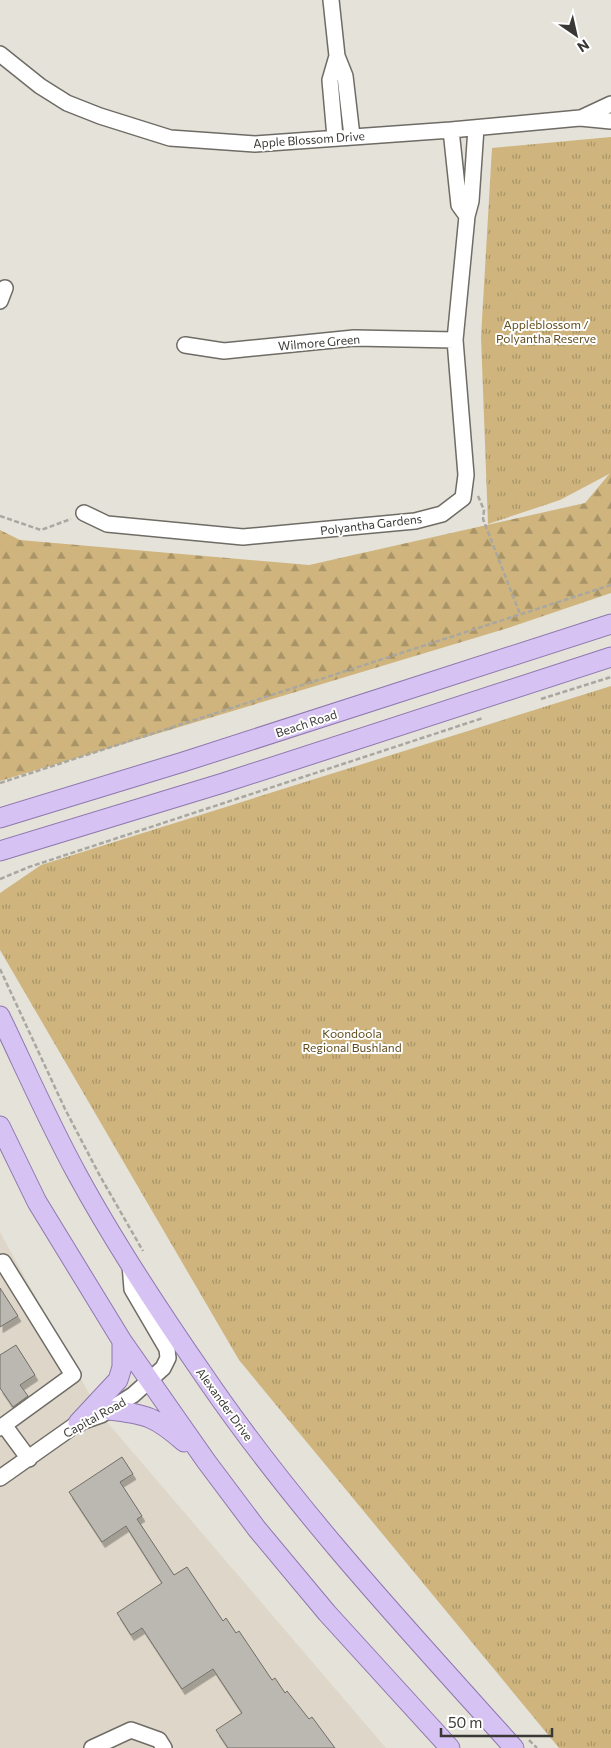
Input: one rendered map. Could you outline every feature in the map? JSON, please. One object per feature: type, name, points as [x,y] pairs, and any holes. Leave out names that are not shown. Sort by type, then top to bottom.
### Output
[{"type":"main road","name":"Beach Road","points":[[0,818],[183,762],[611,624]]},
{"type":"main road","points":[[0,851],[114,817],[611,657]]},
{"type":"main road","points":[[0,863],[13,857],[86,835],[114,817]]},
{"type":"main road","name":"Alexander Drive","points":[[0,1016],[76,1174],[137,1258],[205,1378],[263,1458],[364,1580],[519,1742]]},
{"type":"main road","points":[[0,1126],[37,1202],[122,1341],[206,1461],[257,1529],[327,1613],[450,1748]]},
{"type":"main road","points":[[78,1423],[118,1380],[122,1367],[122,1341]]},
{"type":"main road","points":[[109,1410],[135,1413],[160,1422],[206,1461]]},
{"type":"street","points":[[331,0],[337,56],[346,76],[352,136]]},
{"type":"street","name":"Apple Blossom Drive","points":[[0,54],[40,86],[67,103],[100,116],[170,138],[254,144],[451,130],[580,118],[611,121]]},
{"type":"street","points":[[335,137],[330,80],[337,56]]},
{"type":"street","name":"Apple Blossom Drive","points":[[580,118],[611,104]]},
{"type":"street","name":"Polyantha Gardens","points":[[84,513],[107,524],[243,537],[415,521],[442,514],[464,498],[466,475],[455,340],[467,216],[471,201],[476,128]]},
{"type":"street","name":"Polyantha Gardens","points":[[451,130],[459,205],[467,216]]},
{"type":"street","name":"Wilmore Green","points":[[185,345],[224,351],[354,338],[455,340]]},
{"type":"street","name":"Capital Road","points":[[0,1478],[78,1423],[109,1410],[133,1395],[163,1368],[168,1358],[167,1349],[132,1289],[137,1258]]},
{"type":"street","points":[[1,1261],[73,1375],[2,1427],[28,1459]]},
{"type":"street","points":[[92,1748],[131,1730],[159,1740],[164,1748]]},
{"type":"path","points":[[478,493],[484,510],[483,519],[520,614]]},
{"type":"path","points":[[0,516],[41,530],[84,513]]},
{"type":"path","points":[[0,783],[611,585]]},
{"type":"path","points":[[538,700],[611,677]]},
{"type":"path","points":[[0,880],[29,867],[492,715]]},
{"type":"path","points":[[0,969],[70,1118],[100,1176],[137,1258]]},
{"type":"path","points":[[519,1742],[536,1748]]},
{"type":"shaded area","points":[[0,1232],[101,1415],[386,1748],[0,1748]]},
{"type":"green space","name":"Appleblossom / Polyantha Reserve","points":[[611,137],[611,473],[560,500],[488,524],[481,337],[492,148]]},
{"type":"green space","points":[[611,472],[611,593],[508,628],[0,781],[0,530],[20,540],[309,565],[585,503]]},
{"type":"green space","name":"Koondoola Regional Bushland","points":[[611,686],[611,1748],[559,1748],[239,1360],[0,950],[0,893],[41,865]]},
{"type":"building","points":[[0,1288],[18,1316],[0,1327]]},
{"type":"building","points":[[16,1345],[35,1375],[20,1385],[28,1396],[13,1407],[0,1388],[0,1355]]},
{"type":"building","points":[[122,1457],[133,1474],[120,1482],[142,1516],[137,1519],[174,1575],[187,1567],[223,1621],[226,1618],[236,1633],[239,1631],[272,1680],[275,1678],[285,1693],[287,1691],[309,1719],[312,1717],[335,1748],[228,1748],[216,1730],[242,1713],[213,1669],[182,1689],[142,1628],[131,1635],[117,1613],[162,1583],[126,1526],[102,1542],[69,1492]]}]
